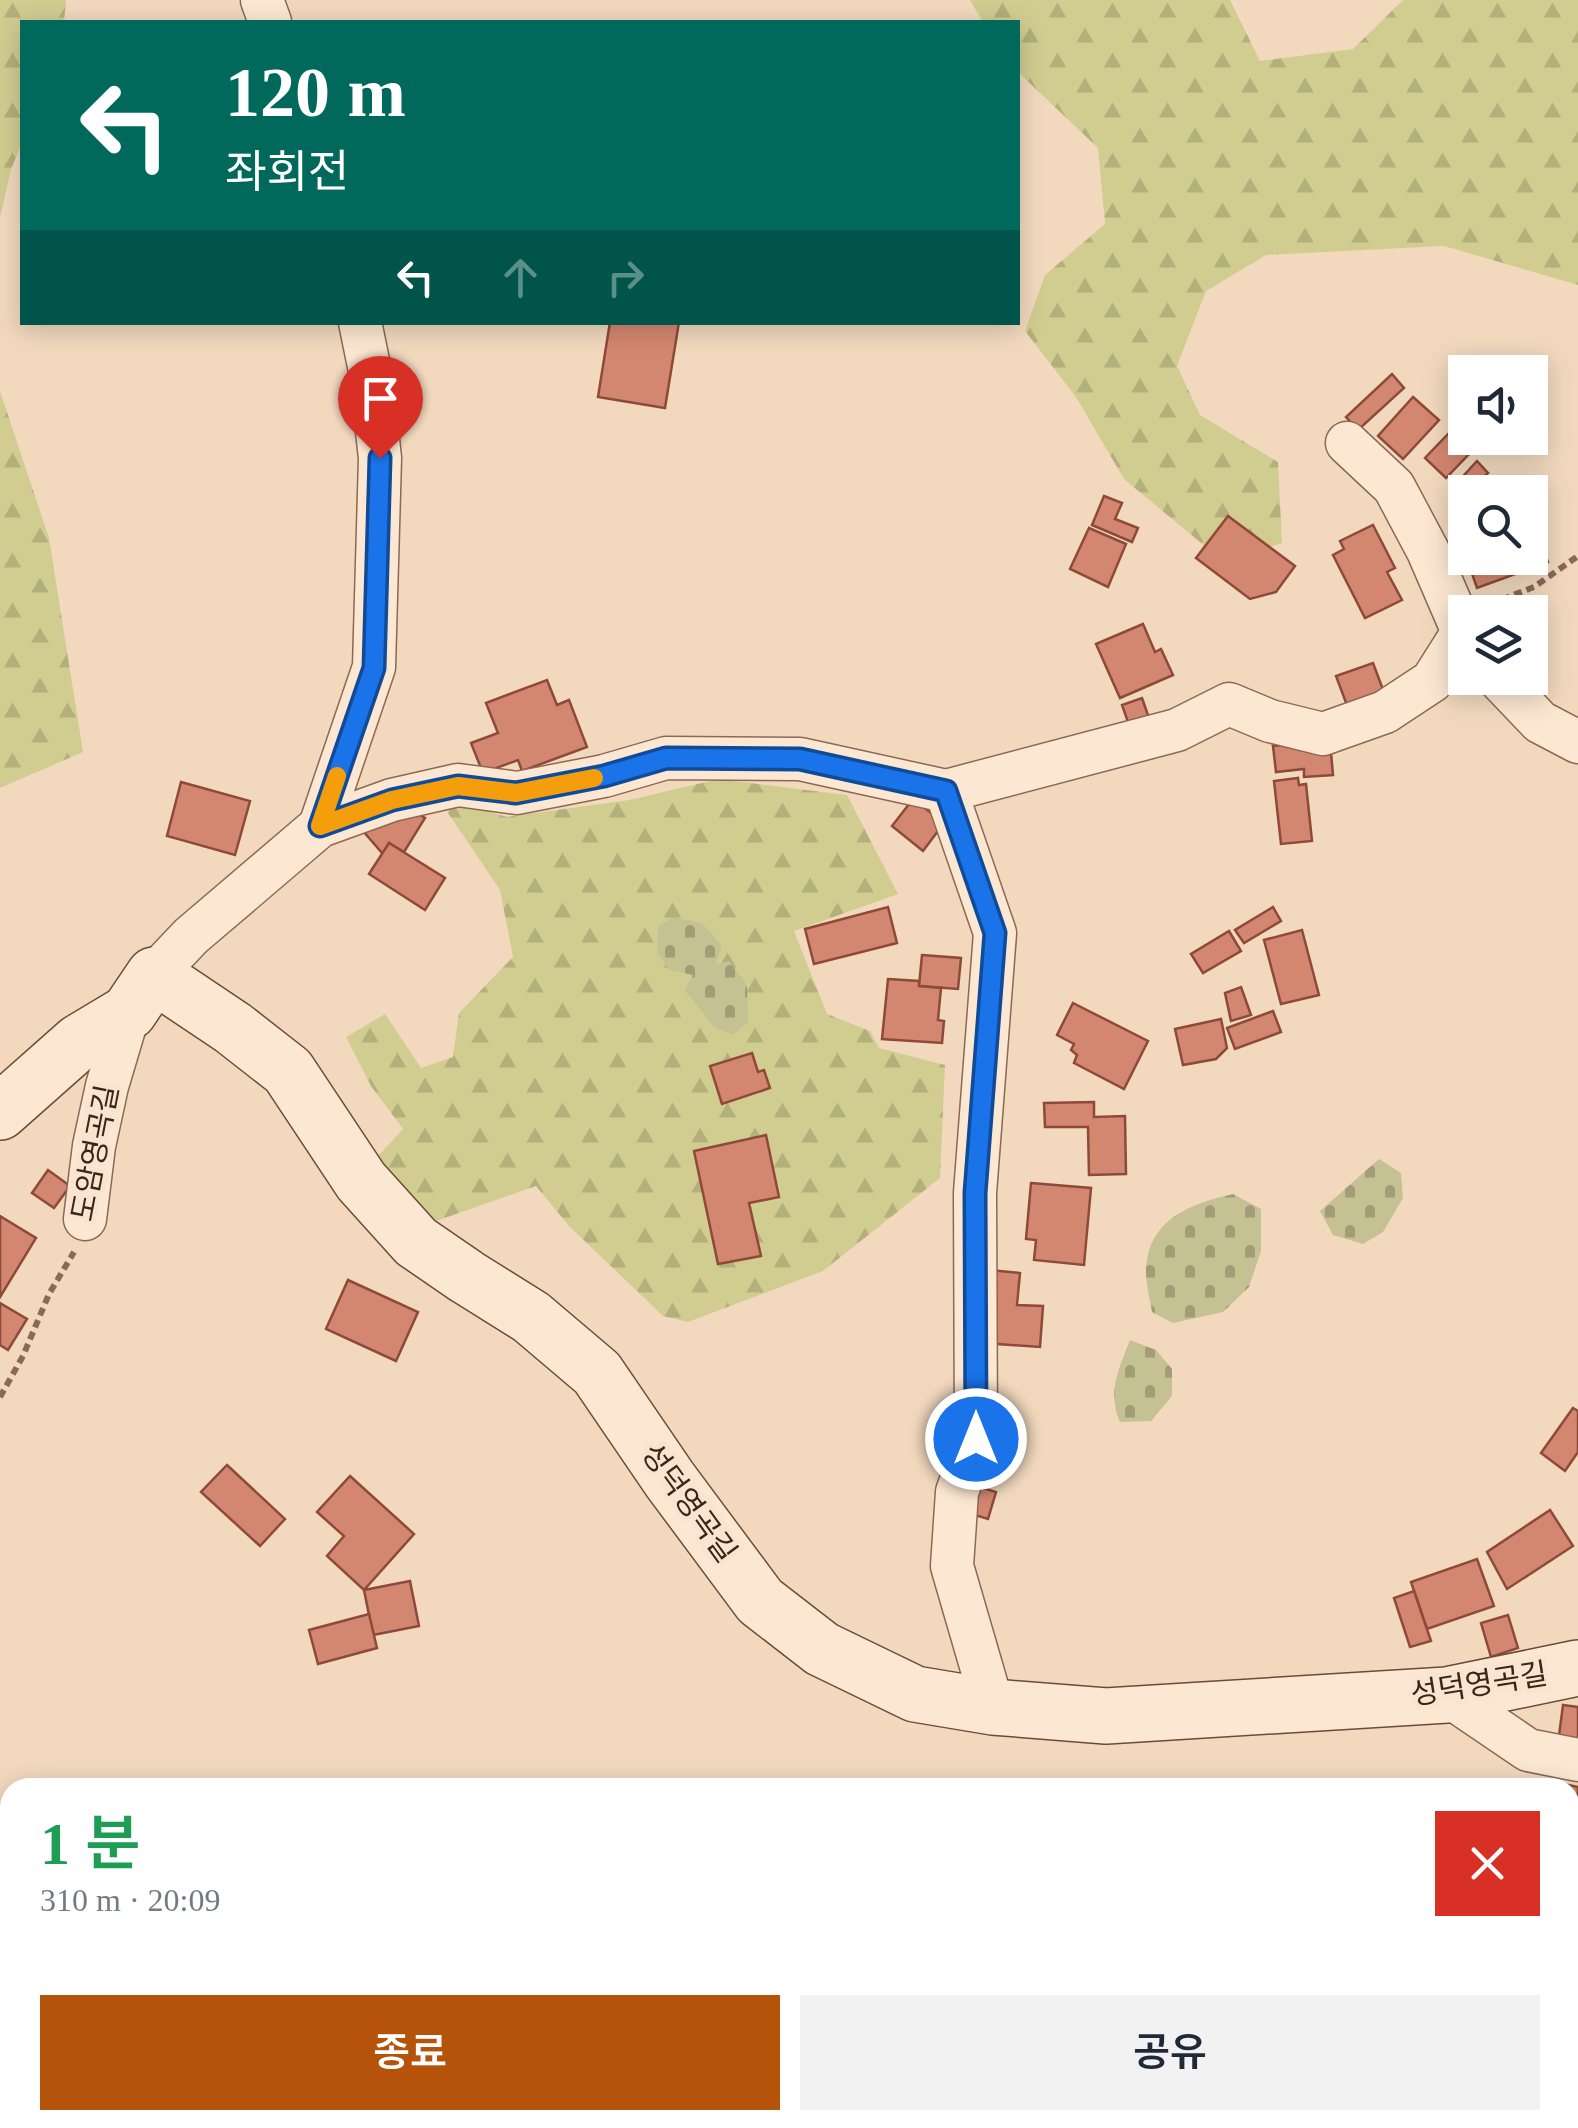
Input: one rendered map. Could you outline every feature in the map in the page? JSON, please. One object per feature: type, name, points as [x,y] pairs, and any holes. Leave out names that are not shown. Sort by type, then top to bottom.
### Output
[{"type":"main road","name":"성덕영곡길","points":[[142,993],[233,1028],[288,1071],[361,1181],[416,1242],[531,1316],[596,1372],[760,1600],[822,1649],[915,1694],[993,1707],[1106,1716],[1447,1694],[1578,1668]]},
{"type":"main road","points":[[0,1112],[142,993]]},
{"type":"street","points":[[320,826],[374,668],[380,458],[361,325]]},
{"type":"street","points":[[1346,442],[1394,487],[1453,595]]},
{"type":"street","points":[[142,993],[191,936],[320,826],[392,800],[458,786],[516,793],[604,776],[666,758],[800,759],[946,791],[1177,730],[1229,704],[1270,721],[1323,734],[1385,712],[1432,681],[1448,658]]},
{"type":"street","points":[[1514,695],[1540,722],[1578,742]]},
{"type":"street","points":[[946,791],[995,933],[975,1193],[976,1439],[957,1492],[952,1566],[993,1707]]},
{"type":"street","name":"도암영곡길","points":[[85,1219],[106,1086],[142,993]]},
{"type":"street","points":[[1447,1694],[1528,1750],[1578,1760]]},
{"type":"path","points":[[1512,595],[1534,587],[1578,556]]},
{"type":"path","name":"도암영곡길","points":[[0,1397],[23,1356],[49,1294],[74,1252],[85,1219]]},
{"type":"green space","points":[[0,0],[66,0],[64,20],[20,20],[20,148],[0,218]]},
{"type":"green space","points":[[970,0],[1230,0],[1260,61],[1353,49],[1403,0],[1578,0],[1578,285],[1444,246],[1266,255],[1206,291],[1177,366],[1200,415],[1278,462],[1282,543],[1224,562],[1124,479],[1076,397],[1025,331],[1045,275],[1105,224],[1098,148],[1020,74],[1020,20],[982,20]]},
{"type":"green space","points":[[0,391],[49,538],[83,752],[0,788]]},
{"type":"green space","points":[[719,779],[847,795],[898,894],[794,931],[827,1014],[870,1031],[879,1048],[945,1065],[940,1178],[823,1271],[688,1322],[663,1316],[569,1226],[536,1186],[422,1226],[370,1165],[403,1129],[371,1086],[346,1037],[385,1014],[421,1068],[453,1057],[459,1013],[513,957],[500,890],[448,813],[454,801],[507,817],[629,800]]},
{"type":"green space","points":[[674,917],[702,923],[722,946],[716,964],[729,961],[747,985],[748,1022],[733,1035],[715,1028],[685,990],[693,975],[670,970],[657,953],[658,926]]},
{"type":"green space","points":[[1379,1159],[1401,1173],[1403,1198],[1383,1232],[1363,1244],[1333,1235],[1320,1211]]},
{"type":"green space","points":[[1233,1194],[1261,1209],[1261,1251],[1249,1287],[1223,1312],[1173,1323],[1152,1312],[1147,1287],[1148,1254],[1162,1227],[1186,1209]]},
{"type":"green space","points":[[1130,1340],[1156,1350],[1172,1369],[1172,1396],[1151,1421],[1120,1422],[1116,1411],[1116,1380]]},
{"type":"building","points":[[610,325],[679,325],[665,408],[598,397]]},
{"type":"building","points":[[1392,374],[1404,388],[1358,430],[1346,417]]},
{"type":"building","points":[[1413,397],[1439,420],[1403,459],[1378,436]]},
{"type":"building","points":[[1448,434],[1448,455],[1468,455],[1446,478],[1425,458]]},
{"type":"building","points":[[1477,461],[1488,473],[1486,475],[1464,475]]},
{"type":"building","points":[[1104,496],[1122,503],[1115,519],[1138,528],[1132,542],[1092,525]]},
{"type":"building","points":[[1228,516],[1295,566],[1276,592],[1250,599],[1196,558]]},
{"type":"building","points":[[1373,525],[1395,568],[1387,572],[1402,600],[1365,618],[1333,555],[1344,549],[1340,541]]},
{"type":"building","points":[[1089,528],[1126,544],[1108,587],[1070,569]]},
{"type":"building","points":[[1472,575],[1512,575],[1477,588]]},
{"type":"building","points":[[1143,624],[1155,652],[1161,649],[1173,675],[1120,698],[1096,644]]},
{"type":"building","points":[[1373,663],[1385,695],[1348,708],[1336,676]]},
{"type":"building","points":[[547,680],[557,705],[569,700],[587,747],[522,771],[518,760],[483,773],[471,743],[498,733],[486,703]]},
{"type":"building","points":[[1142,698],[1149,718],[1129,725],[1122,705]]},
{"type":"building","points":[[1330,741],[1333,775],[1304,777],[1304,769],[1276,772],[1273,746]]},
{"type":"building","points":[[1298,778],[1299,785],[1306,784],[1312,841],[1281,844],[1274,781]]},
{"type":"building","points":[[181,782],[250,801],[235,855],[167,836]]},
{"type":"building","points":[[913,799],[944,823],[923,851],[892,826]]},
{"type":"building","points":[[402,804],[425,818],[404,852],[389,843],[383,854],[363,831]]},
{"type":"building","points":[[389,843],[445,878],[425,910],[369,874]]},
{"type":"building","points":[[888,907],[897,943],[814,964],[805,929]]},
{"type":"building","points":[[1273,907],[1281,921],[1244,943],[1235,930]]},
{"type":"building","points":[[1302,930],[1319,995],[1281,1004],[1264,940]]},
{"type":"building","points":[[1229,931],[1241,951],[1203,973],[1191,954]]},
{"type":"building","points":[[922,955],[961,958],[958,989],[919,986]]},
{"type":"building","points":[[888,979],[919,981],[919,986],[941,988],[938,1020],[944,1021],[942,1043],[882,1039]]},
{"type":"building","points":[[1241,987],[1251,1015],[1231,1021],[1225,993]]},
{"type":"building","points":[[1073,1003],[1148,1041],[1124,1089],[1074,1063],[1074,1044],[1057,1035]]},
{"type":"building","points":[[1273,1011],[1281,1032],[1235,1049],[1227,1028]]},
{"type":"building","points":[[1221,1019],[1227,1048],[1216,1059],[1183,1065],[1175,1029]]},
{"type":"building","points":[[752,1053],[758,1072],[764,1070],[770,1088],[722,1104],[710,1066]]},
{"type":"building","points":[[1094,1102],[1094,1117],[1125,1116],[1126,1174],[1089,1175],[1088,1127],[1045,1127],[1044,1103]]},
{"type":"building","points":[[766,1135],[779,1197],[749,1203],[761,1256],[718,1264],[694,1151]]},
{"type":"building","points":[[48,1170],[70,1186],[54,1208],[32,1193]]},
{"type":"building","points":[[1031,1183],[1091,1188],[1084,1265],[1034,1260],[1036,1240],[1026,1239]]},
{"type":"building","points":[[0,1216],[36,1238],[0,1297]]},
{"type":"building","points":[[989,1270],[1020,1273],[1017,1305],[1043,1306],[1040,1347],[984,1343]]},
{"type":"building","points":[[348,1280],[418,1312],[396,1361],[326,1329]]},
{"type":"building","points":[[0,1303],[27,1319],[8,1350],[0,1345]]},
{"type":"building","points":[[1573,1408],[1578,1411],[1578,1452],[1565,1471],[1541,1453]]},
{"type":"building","points":[[227,1465],[285,1519],[260,1546],[201,1492]]},
{"type":"building","points":[[350,1476],[414,1534],[364,1590],[327,1556],[344,1536],[317,1512]]},
{"type":"building","points":[[973,1485],[996,1492],[988,1519],[965,1512]]},
{"type":"building","points":[[1550,1510],[1573,1546],[1507,1589],[1487,1552]]},
{"type":"building","points":[[1477,1559],[1494,1606],[1427,1629],[1411,1582]]},
{"type":"building","points":[[410,1581],[419,1626],[373,1635],[364,1590]]},
{"type":"building","points":[[1414,1591],[1431,1641],[1410,1647],[1394,1598]]},
{"type":"building","points":[[369,1614],[377,1648],[318,1664],[309,1630]]},
{"type":"building","points":[[1508,1615],[1518,1648],[1491,1657],[1481,1623]]},
{"type":"building","points":[[1563,1705],[1578,1707],[1578,1746],[1558,1743]]},
{"type":"slow traffic","points":[[337,776],[320,826],[392,800],[458,786],[516,793],[594,778]]},
{"type":"route","points":[[380,458],[374,668],[320,826],[392,800],[458,786],[516,793],[604,776],[666,758],[800,759],[946,791],[995,933],[975,1193],[976,1439]]}]
